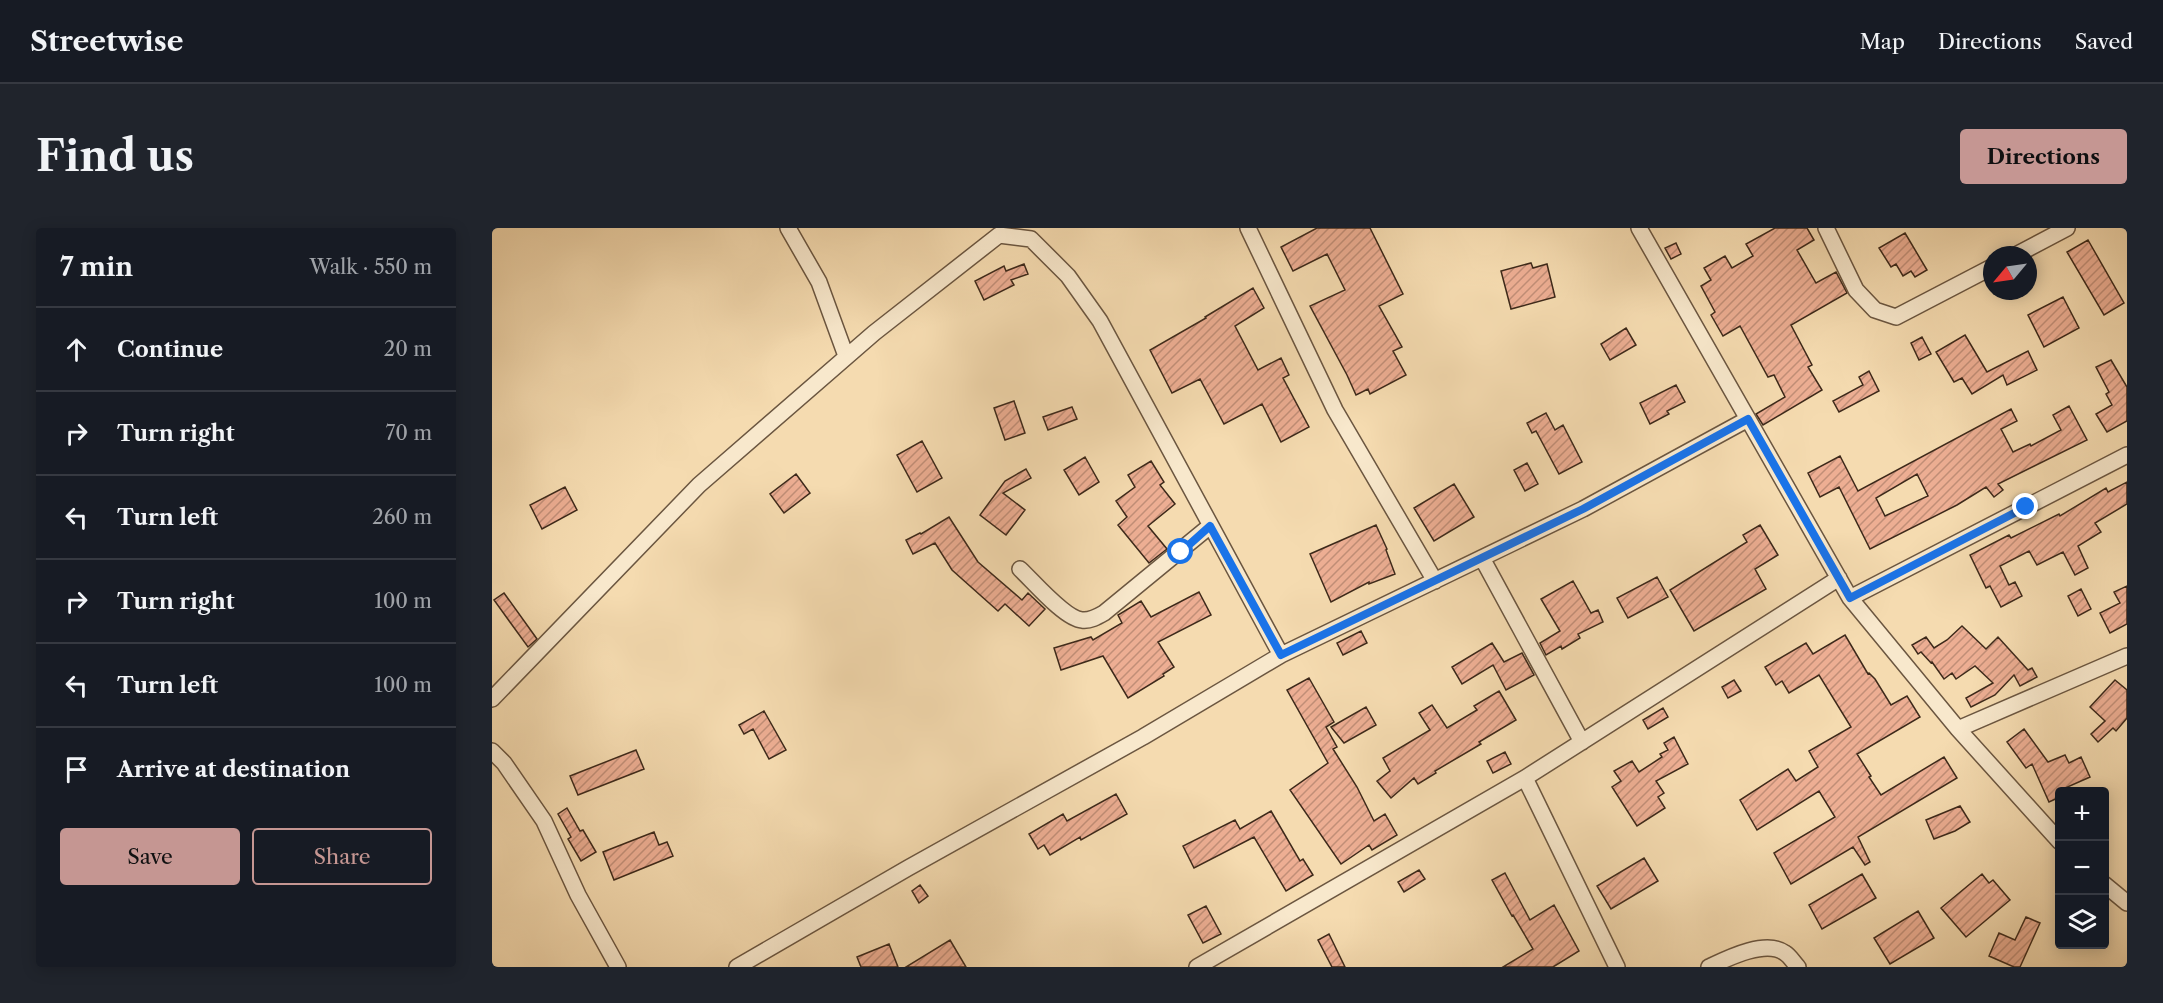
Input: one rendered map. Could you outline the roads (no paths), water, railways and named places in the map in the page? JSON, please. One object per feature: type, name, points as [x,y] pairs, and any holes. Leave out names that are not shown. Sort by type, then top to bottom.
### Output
[{"type":"street","points":[[788,228],[819,282],[846,357]]},
{"type":"street","points":[[1248,228],[1335,410],[1434,581]]},
{"type":"street","points":[[1640,228],[1850,598],[1958,729],[2059,841]]},
{"type":"street","points":[[1827,228],[1856,290],[1875,310],[1896,317],[1983,272]]},
{"type":"street","points":[[2028,246],[2043,234],[2067,228]]},
{"type":"street","points":[[492,699],[699,485],[874,333],[999,235],[1031,239],[1068,276],[1100,321],[1281,655]]},
{"type":"street","points":[[737,967],[908,868],[1143,737],[1281,655],[1583,509],[1748,419]]},
{"type":"street","points":[[1850,598],[2127,455]]},
{"type":"street","points":[[1020,569],[1069,615],[1080,621],[1088,620],[1104,613],[1210,526]]},
{"type":"street","points":[[1482,558],[1582,742]]},
{"type":"street","points":[[1197,967],[1525,778],[1839,578]]},
{"type":"street","points":[[1958,729],[2127,656]]},
{"type":"street","points":[[492,751],[504,763],[544,822],[578,895],[618,967]]},
{"type":"street","points":[[1525,778],[1617,967]]},
{"type":"street","points":[[2109,888],[2127,903]]},
{"type":"street","points":[[1709,967],[1751,950],[1770,947],[1785,952],[1798,967]]}]
